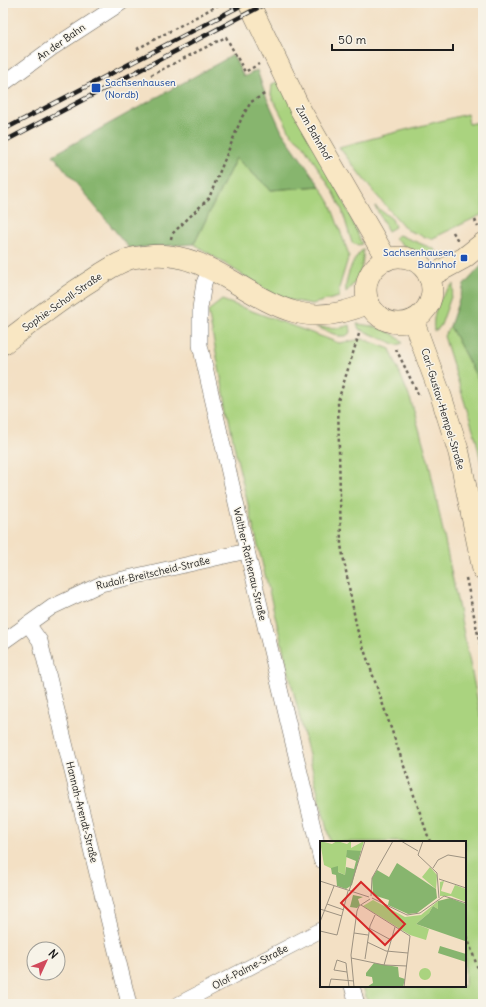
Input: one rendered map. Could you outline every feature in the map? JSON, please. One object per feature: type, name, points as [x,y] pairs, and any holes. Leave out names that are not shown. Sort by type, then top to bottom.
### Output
[{"type":"street","name":"An der Bahn","points":[[3,84],[93,20],[121,3]]},
{"type":"street","name":"Zum Bahnhof","points":[[249,3],[300,109],[387,260]]},
{"type":"street","points":[[429,277],[464,258],[481,235]]},
{"type":"street","name":"Sophie-Scholl-Straße","points":[[3,344],[78,289],[130,258],[169,255],[210,268],[270,304],[296,313],[321,315],[348,312],[369,303]]},
{"type":"street","points":[[396,258],[411,260],[423,268],[429,277],[432,287],[429,302],[421,314],[413,320],[398,323],[383,319],[375,312],[369,303],[366,291],[369,278],[379,264],[387,260],[396,258]]},
{"type":"street","name":"Walther-Rathenau-Straße","points":[[210,268],[204,283],[200,308],[200,345],[247,551],[320,856]]},
{"type":"street","name":"Carl-Gustav-Hempel-Straße","points":[[413,320],[438,389],[459,454],[483,570]]},
{"type":"street","name":"Rudolf-Breitscheid-Straße","points":[[3,642],[52,607],[101,584],[247,551]]},
{"type":"street","name":"Hannah-Arendt-Straße","points":[[28,624],[40,641],[129,1004]]},
{"type":"street","name":"Olof-Palme-Straße","points":[[179,1004],[320,931]]},
{"type":"street","points":[[352,987],[357,1004]]},
{"type":"path","points":[[137,49],[222,3]]},
{"type":"path","points":[[151,75],[226,36],[245,72],[261,63]]},
{"type":"path","points":[[170,242],[172,234],[209,198],[242,117],[251,102],[266,93]]},
{"type":"path","points":[[475,220],[481,235]]},
{"type":"path","points":[[453,232],[458,241]]},
{"type":"path","points":[[359,334],[338,401],[341,544],[357,629],[430,841]]},
{"type":"path","points":[[396,349],[422,401]]},
{"type":"path","points":[[466,935],[477,966],[483,974]]},
{"type":"green space","points":[[233,55],[244,77],[257,70],[265,94],[282,132],[320,186],[271,190],[236,158],[194,244],[129,248],[53,155]]},
{"type":"green space","points":[[279,81],[342,197],[362,244],[358,245],[352,243],[342,210],[334,193],[302,143],[291,134],[271,95],[272,84]]},
{"type":"green space","points":[[467,114],[469,124],[483,121],[483,214],[431,239],[407,230],[372,190],[339,147]]},
{"type":"green space","points":[[236,158],[271,190],[320,186],[330,203],[349,255],[339,288],[339,297],[312,304],[279,298],[194,244]]},
{"type":"green space","points":[[375,206],[392,219],[395,227],[388,231]]},
{"type":"green space","points":[[399,235],[434,249],[437,254],[419,252],[404,246],[394,238]]},
{"type":"green space","points":[[363,249],[363,262],[360,273],[346,292],[346,281],[350,269]]},
{"type":"green space","points":[[483,264],[483,389],[450,326],[464,285]]},
{"type":"green space","points":[[453,284],[453,291],[441,325],[434,331],[435,311],[444,294]]},
{"type":"green space","points":[[222,300],[339,343],[363,339],[390,349],[411,401],[429,463],[483,727],[483,1004],[368,1004],[363,987],[466,987],[466,841],[330,841],[236,455],[208,311]]},
{"type":"green space","points":[[357,324],[388,331],[403,343],[397,345],[359,329]]},
{"type":"green space","points":[[350,325],[351,332],[346,336],[339,336],[316,327],[340,328]]},
{"type":"green space","points":[[450,326],[483,389],[483,472],[476,439],[444,336]]},
{"type":"railway","points":[[3,130],[246,3]]},
{"type":"railway","points":[[3,142],[267,3]]},
{"type":"place","name":"Sachsenhausen (Nordb)","points":[[96,88]]},
{"type":"place","name":"Sachsenhausen, Bahnhof","points":[[464,258]]}]
